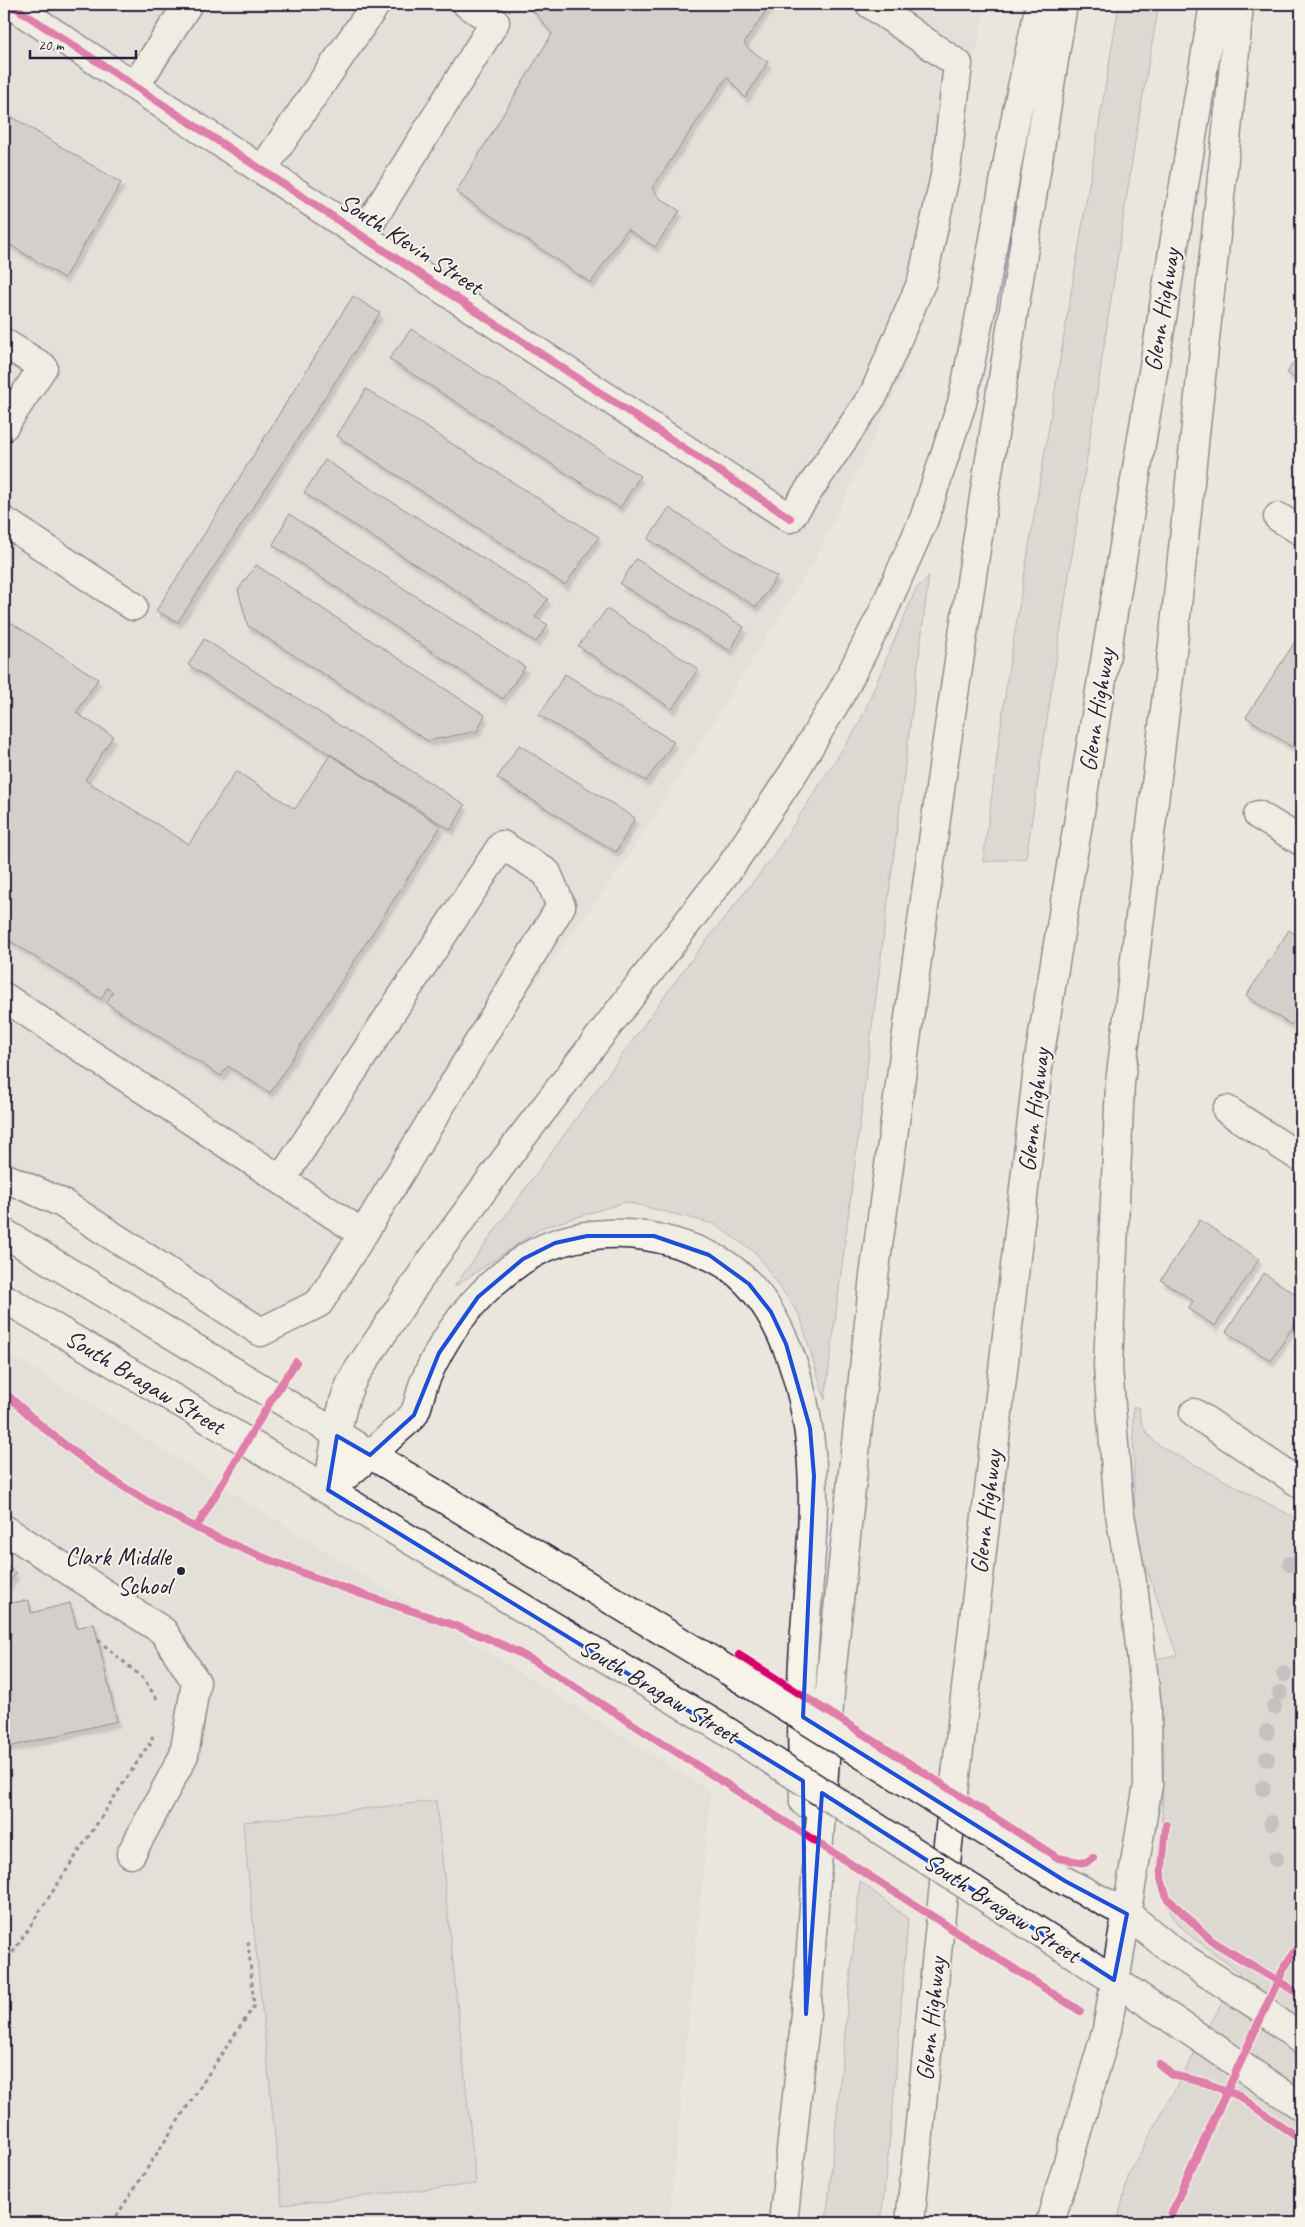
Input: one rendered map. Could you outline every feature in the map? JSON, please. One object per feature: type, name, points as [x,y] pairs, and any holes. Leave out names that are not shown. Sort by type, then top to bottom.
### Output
[{"type":"main road","name":"South Klevin Street","points":[[10,4],[790,518],[874,394],[922,281],[946,171],[958,64],[870,4]]},
{"type":"main road","points":[[135,86],[188,4]]},
{"type":"main road","points":[[262,170],[376,4]]},
{"type":"main road","points":[[362,236],[495,22],[467,4]]},
{"type":"main road","points":[[328,1490],[348,1386],[360,1367],[429,1264],[510,1153],[731,866],[794,772],[843,690],[882,614],[924,519],[962,403],[982,305],[1017,111],[1040,4]]},
{"type":"main road","points":[[783,2223],[806,2014],[832,1666],[874,1276],[944,760],[1063,4]]},
{"type":"main road","name":"Glenn Highway","points":[[910,2223],[948,1844],[1039,1059],[1214,4]]},
{"type":"main road","points":[[1050,2223],[1107,2029],[1148,1785],[1147,1708],[1134,1592],[1119,1510],[1108,1367],[1120,1083],[1173,644],[1239,4]]},
{"type":"main road","points":[[4,343],[43,367],[4,426]]},
{"type":"main road","points":[[1278,516],[1301,531]]},
{"type":"main road","points":[[4,521],[133,606]]},
{"type":"main road","points":[[1258,815],[1301,841]]},
{"type":"main road","points":[[4,1177],[62,1203],[261,1332],[319,1303],[363,1234],[561,906],[547,873],[502,845],[281,1180]]},
{"type":"main road","points":[[7,1007],[363,1234]]},
{"type":"main road","points":[[1227,1110],[1301,1158]]},
{"type":"main road","name":"South Bragaw Street","points":[[4,1233],[337,1436],[446,1499],[729,1671],[1065,1881],[1127,1914],[1173,1951],[1261,2008],[1301,2040]]},
{"type":"main road","points":[[328,1490],[370,1455],[414,1414],[424,1383],[439,1353],[455,1325],[478,1297],[500,1276],[523,1259],[555,1243],[587,1236],[624,1234],[654,1236],[709,1255],[731,1268],[749,1284],[771,1312],[786,1344],[797,1375],[810,1428],[814,1476],[812,1555],[802,1682],[806,2014]]},
{"type":"main road","name":"South Bragaw Street","points":[[4,1298],[328,1490],[723,1729],[1114,1980],[1301,2106]]},
{"type":"main road","points":[[1194,1413],[1301,1484]]},
{"type":"main road","points":[[4,1529],[163,1631],[196,1682],[184,1755],[131,1854]]},
{"type":"path","points":[[98,1640],[144,1679],[158,1698],[158,1706]]},
{"type":"path","points":[[4,1966],[155,1732]]},
{"type":"path","points":[[149,1744],[180,1762]]},
{"type":"path","points":[[112,2223],[254,2006],[248,1940]]},
{"type":"highlighted area","points":[[587,1236],[654,1236],[709,1255],[749,1284],[771,1312],[786,1344],[810,1428],[814,1476],[803,1717],[1065,1881],[1127,1914],[1114,1980],[822,1793],[806,2014],[803,1781],[328,1490],[337,1436],[370,1455],[414,1415],[439,1353],[478,1297],[523,1259],[555,1243]]},
{"type":"shaded area","points":[[4,4],[986,4],[907,367],[817,556],[627,859],[500,1031],[330,1316],[257,1340],[4,1185]]},
{"type":"shaded area","points":[[1119,4],[1159,4],[1137,129],[1026,858],[983,862],[1008,673]]},
{"type":"shaded area","points":[[929,576],[825,1400],[800,1316],[757,1254],[714,1224],[626,1202],[541,1228],[454,1287],[685,968],[772,858],[859,724],[916,589]]},
{"type":"shaded area","name":"Clark Middle School","points":[[4,1350],[711,1792],[669,2223],[4,2223]]},
{"type":"shaded area","points":[[1133,1407],[1139,1407],[1145,1429],[1160,1446],[1301,1521],[1301,2223],[1117,2223],[1129,2174],[1239,1972],[1187,1933],[1173,1917],[1161,1893],[1157,1864],[1162,1817],[1164,1750],[1155,1659],[1177,1655],[1135,1536]]},
{"type":"shaded area","points":[[436,1801],[476,2184],[282,2205],[243,1822]]},
{"type":"shaded area","points":[[860,1881],[908,1919],[893,2108],[881,2223],[826,2223]]},
{"type":"building","points":[[528,4],[770,5],[744,43],[749,49],[768,62],[745,98],[727,77],[652,188],[661,199],[680,211],[655,247],[627,229],[591,283],[456,192],[552,34]]},
{"type":"building","points":[[4,112],[121,183],[64,278],[4,241]]},
{"type":"building","points":[[353,296],[380,313],[178,622],[156,611]]},
{"type":"building","points":[[411,329],[640,476],[620,508],[389,359]]},
{"type":"building","points":[[1301,350],[1301,383],[1287,373]]},
{"type":"building","points":[[366,389],[599,537],[565,585],[337,436]]},
{"type":"building","points":[[325,460],[548,599],[535,617],[548,625],[536,642],[304,493]]},
{"type":"building","points":[[669,508],[777,577],[756,607],[648,539]]},
{"type":"building","points":[[289,514],[525,667],[503,699],[273,545]]},
{"type":"building","points":[[636,559],[744,627],[730,651],[620,584]]},
{"type":"building","points":[[256,565],[485,715],[477,731],[428,741],[248,626],[238,590]]},
{"type":"building","points":[[607,609],[698,669],[672,709],[578,646]]},
{"type":"building","points":[[4,618],[98,679],[76,713],[113,736],[85,780],[189,844],[236,771],[295,809],[330,755],[441,826],[270,1093],[228,1066],[221,1076],[106,1003],[113,992],[107,988],[101,999],[4,937]]},
{"type":"building","points":[[1298,637],[1301,640],[1301,734],[1292,747],[1246,717]]},
{"type":"building","points":[[204,639],[465,805],[451,830],[188,665]]},
{"type":"building","points":[[565,674],[674,742],[646,781],[539,715]]},
{"type":"building","points":[[519,745],[635,818],[616,852],[497,778]]},
{"type":"building","points":[[1289,930],[1301,938],[1301,1009],[1291,1025],[1246,996]]},
{"type":"building","points":[[1200,1220],[1259,1259],[1215,1326],[1188,1309],[1193,1301],[1161,1280]]},
{"type":"building","points":[[1264,1273],[1301,1298],[1301,1314],[1271,1361],[1226,1332]]},
{"type":"building","name":"Clark Middle School","points":[[4,1565],[16,1573],[4,1591]]},
{"type":"building","name":"Clark Middle School","points":[[29,1600],[31,1613],[70,1603],[77,1628],[94,1623],[117,1721],[4,1748],[4,1604]]},
{"type":"cycle path","points":[[10,4],[790,518]]},
{"type":"cycle path","points":[[196,1528],[273,1397],[296,1362]]},
{"type":"cycle path","points":[[4,1392],[43,1427],[98,1470],[176,1518],[275,1562],[338,1586],[462,1628],[518,1652],[536,1662],[1080,2011]]},
{"type":"cycle path","points":[[739,1655],[1058,1858],[1085,1863],[1093,1858]]},
{"type":"cycle path","points":[[1166,1825],[1161,1879],[1167,1898],[1212,1941],[1301,1995]]},
{"type":"cycle path","points":[[1168,2223],[1183,2186],[1284,1968],[1301,1941]]},
{"type":"cycle path","points":[[1159,2064],[1172,2075],[1206,2083],[1239,2096],[1301,2140]]},
{"type":"place","name":"Clark Middle School","points":[[181,1571]]}]
